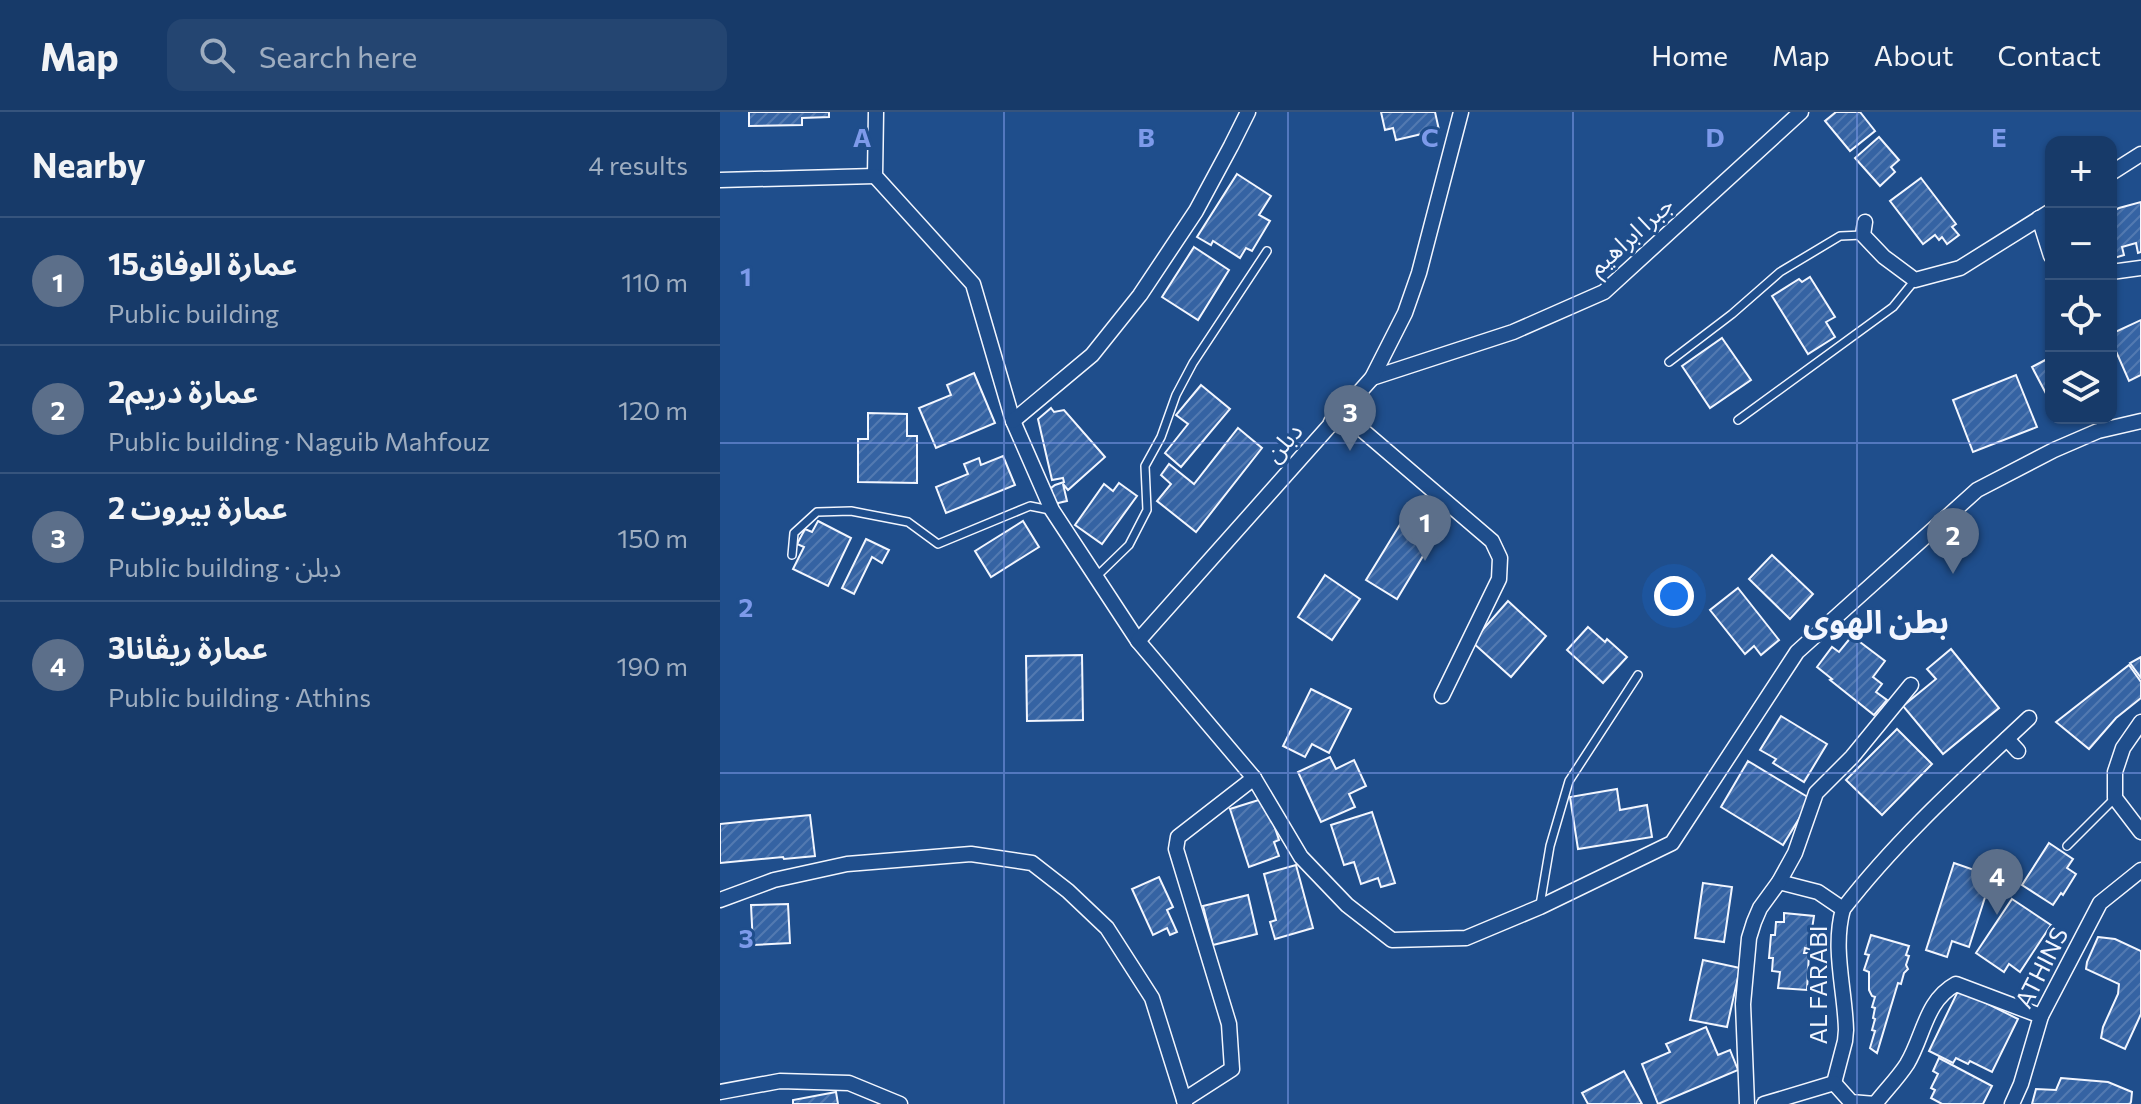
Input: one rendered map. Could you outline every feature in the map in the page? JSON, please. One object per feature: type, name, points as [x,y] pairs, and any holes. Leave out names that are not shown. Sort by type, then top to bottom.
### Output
[{"type":"street","points":[[876,112],[875,176],[973,284],[1013,421],[1052,510],[1138,641],[1254,778],[1301,857],[1347,905],[1392,940],[1466,938],[1540,907],[1672,843],[1797,652],[1977,490],[2087,436],[2141,421]]},
{"type":"street","points":[[1013,421],[1092,355],[1140,295],[1196,211],[1248,112]]},
{"type":"street","name":"دبلن","points":[[1138,641],[1372,378],[1405,313],[1419,273],[1461,112]]},
{"type":"street","name":"جبرا ابراهيم","points":[[1372,378],[1513,332],[1604,292],[1801,112]]},
{"type":"street","points":[[2117,169],[2141,154]]},
{"type":"street","points":[[720,180],[875,176]]},
{"type":"street","points":[[1864,228],[1884,257],[1915,280],[1960,268],[2045,214]]},
{"type":"street","points":[[2117,271],[2141,268]]},
{"type":"street","points":[[1331,422],[1361,429],[1492,541],[1500,558],[1499,579],[1442,696]]},
{"type":"street","points":[[1747,1104],[1743,1004],[1749,938],[1760,908],[1795,853],[1816,793],[1852,757],[1911,685]]},
{"type":"street","points":[[1843,909],[1863,882],[1910,831],[2029,718]]},
{"type":"street","points":[[2141,722],[2123,748],[2115,772],[2115,798],[2141,832]]},
{"type":"street","points":[[2007,739],[2018,751]]},
{"type":"street","points":[[720,900],[774,880],[847,864],[971,854],[1032,863],[1068,891],[1107,928],[1152,998],[1185,1102],[1232,1069],[1229,1024],[1176,849],[1178,837],[1254,778]]},
{"type":"street","name":"ATHINS","points":[[2012,1104],[2041,1016],[2100,903],[2141,870]]},
{"type":"street","name":"AL FARABI","points":[[1779,882],[1818,892],[1843,909],[1837,941],[1846,1030],[1834,1083]]},
{"type":"street","points":[[1764,1104],[1834,1083],[1851,1102],[1875,1104],[1907,1064],[1934,1001],[1956,984],[2041,1016]]},
{"type":"street","points":[[720,1092],[780,1081],[849,1083],[900,1104]]},
{"type":"lane","points":[[1669,362],[1780,272],[1840,236],[1864,228]]},
{"type":"lane","points":[[1096,577],[1129,545],[1147,510],[1145,466],[1161,437],[1176,395],[1193,363],[1267,251]]},
{"type":"lane","points":[[1738,420],[1893,307],[1915,280]]},
{"type":"lane","points":[[792,555],[794,533],[817,512],[851,511],[908,522],[938,544],[1030,506],[1052,510]]},
{"type":"lane","points":[[1540,907],[1550,846],[1569,781],[1638,675]]},
{"type":"lane","points":[[2067,846],[2115,798]]},
{"type":"building","points":[[749,112],[829,112],[829,117],[802,118],[802,125],[749,126]]},
{"type":"building","points":[[1381,112],[1435,112],[1439,130],[1396,140],[1393,128],[1385,130]]},
{"type":"building","points":[[1836,112],[1860,112],[1875,131],[1850,151],[1825,121]]},
{"type":"building","points":[[1879,137],[1899,160],[1891,167],[1895,172],[1880,186],[1855,158]]},
{"type":"building","points":[[1237,174],[1271,196],[1259,215],[1270,221],[1252,251],[1246,248],[1240,258],[1213,241],[1211,245],[1197,237]]},
{"type":"building","points":[[1921,178],[1956,224],[1952,227],[1959,235],[1947,244],[1942,237],[1939,240],[1935,235],[1923,244],[1890,201]]},
{"type":"building","points":[[2141,202],[2141,252],[2138,253],[2136,243],[2122,247],[2124,255],[2117,257],[2117,209]]},
{"type":"building","points":[[1194,247],[1229,270],[1198,320],[1162,297]]},
{"type":"building","points":[[1810,277],[1835,317],[1826,322],[1835,337],[1808,354],[1772,296],[1799,279],[1802,282]]},
{"type":"building","points":[[2141,320],[2141,375],[2129,381],[2117,354],[2117,331]]},
{"type":"building","points":[[1722,338],[1751,380],[1710,408],[1682,366]]},
{"type":"building","points":[[2045,360],[2045,392],[2032,367]]},
{"type":"building","points":[[974,373],[995,423],[936,448],[919,408],[951,395],[947,385]]},
{"type":"building","points":[[2016,375],[2037,427],[1973,452],[1953,400]]},
{"type":"building","points":[[1201,385],[1230,409],[1181,467],[1165,453],[1188,424],[1176,415]]},
{"type":"building","points":[[1051,408],[1054,412],[1064,410],[1105,457],[1068,490],[1063,484],[1067,501],[1054,504],[1051,488],[1064,482],[1063,478],[1052,480],[1038,419]]},
{"type":"building","points":[[868,413],[907,414],[907,436],[917,436],[917,483],[858,482],[858,439],[868,439]]},
{"type":"building","points":[[1238,428],[1262,448],[1196,532],[1157,501],[1171,484],[1161,475],[1169,464],[1194,484]]},
{"type":"building","points":[[1003,456],[1015,485],[946,513],[936,487],[968,474],[964,464],[979,458],[981,465]]},
{"type":"building","points":[[1119,483],[1137,496],[1102,544],[1075,525],[1104,484],[1113,491]]},
{"type":"building","points":[[1404,518],[1435,536],[1397,599],[1366,580]]},
{"type":"building","points":[[818,521],[851,538],[828,586],[793,569],[804,547],[797,544],[805,529],[812,532]]},
{"type":"building","points":[[1023,521],[1039,547],[991,577],[975,551]]},
{"type":"building","points":[[866,539],[889,550],[882,563],[872,557],[854,594],[842,588]]},
{"type":"building","points":[[1772,555],[1813,594],[1790,619],[1749,579]]},
{"type":"building","points":[[1325,575],[1360,599],[1332,640],[1298,617]]},
{"type":"building","points":[[1738,588],[1779,640],[1761,655],[1754,646],[1745,654],[1710,610]]},
{"type":"building","points":[[1508,601],[1546,636],[1511,677],[1472,642]]},
{"type":"building","points":[[1588,627],[1627,657],[1603,683],[1567,650]]},
{"type":"building","points":[[1852,636],[1885,661],[1873,677],[1882,684],[1876,692],[1887,700],[1874,715],[1817,667],[1832,647],[1839,652]]},
{"type":"building","points":[[1951,649],[1999,708],[1943,754],[1903,706],[1936,679],[1927,669]]},
{"type":"building","points":[[1082,655],[1083,720],[1027,721],[1026,656]]},
{"type":"building","points":[[2141,657],[2141,678],[2130,663]]},
{"type":"building","points":[[2129,665],[2141,682],[2141,698],[2116,718],[2089,749],[2056,722]]},
{"type":"building","points":[[1311,689],[1351,709],[1329,753],[1312,744],[1305,757],[1283,746]]},
{"type":"building","points":[[1781,716],[1827,744],[1804,782],[1773,763],[1776,759],[1760,750]]},
{"type":"building","points":[[1897,729],[1932,764],[1882,815],[1846,780]]},
{"type":"building","points":[[1330,757],[1336,769],[1354,760],[1366,786],[1349,794],[1355,807],[1321,822],[1298,772]]},
{"type":"building","points":[[1748,761],[1811,799],[1783,845],[1721,807]]},
{"type":"building","points":[[1617,789],[1620,810],[1647,805],[1652,837],[1578,849],[1570,797]]},
{"type":"building","points":[[1265,798],[1279,840],[1274,842],[1279,856],[1249,867],[1230,809]]},
{"type":"building","points":[[1372,812],[1395,883],[1381,887],[1378,878],[1361,884],[1354,862],[1344,865],[1331,825]]},
{"type":"building","points":[[810,815],[815,856],[720,863],[720,824]]},
{"type":"building","points":[[2049,843],[2073,859],[2067,868],[2076,874],[2053,905],[2022,885]]},
{"type":"building","points":[[1954,863],[1983,873],[1980,882],[1989,885],[1969,947],[1952,941],[1947,957],[1926,950]]},
{"type":"building","points":[[1296,865],[1313,928],[1275,939],[1270,922],[1276,920],[1264,874]]},
{"type":"building","points":[[1159,877],[1173,907],[1167,910],[1177,932],[1170,935],[1167,928],[1153,935],[1132,889]]},
{"type":"building","points":[[1703,883],[1732,887],[1724,942],[1695,938]]},
{"type":"building","points":[[1248,895],[1257,934],[1213,945],[1203,906]]},
{"type":"building","points":[[2012,899],[2051,925],[2020,972],[2009,964],[2004,972],[1976,953]]},
{"type":"building","points":[[788,904],[790,943],[753,945],[751,905]]},
{"type":"building","points":[[1784,913],[1814,916],[1809,949],[1805,948],[1804,953],[1809,953],[1807,990],[1778,988],[1780,972],[1772,971],[1773,958],[1769,958],[1771,935],[1775,935],[1776,922],[1784,922]]},
{"type":"building","points":[[1871,935],[1909,946],[1906,955],[1909,956],[1908,969],[1901,984],[1898,983],[1877,1053],[1870,1048],[1875,1031],[1872,1030],[1875,1008],[1872,1007],[1875,997],[1869,990],[1869,972],[1864,970]]},
{"type":"building","points":[[2098,937],[2115,939],[2141,951],[2141,1014],[2125,1049],[2101,1038],[2119,984],[2086,969]]},
{"type":"building","points":[[1703,960],[1740,968],[1727,1027],[1690,1020]]},
{"type":"building","points":[[1958,991],[2018,1019],[1992,1072],[1970,1061],[1968,1064],[1956,1058],[1953,1063],[1929,1051]]},
{"type":"building","points":[[1706,1027],[1718,1055],[1730,1050],[1738,1070],[1658,1104],[1642,1064],[1670,1052],[1666,1044]]},
{"type":"building","points":[[1939,1058],[1992,1086],[1983,1104],[1942,1104],[1931,1098],[1935,1090],[1931,1088],[1938,1074],[1933,1071]]},
{"type":"building","points":[[1624,1071],[1642,1104],[1588,1104],[1582,1093]]},
{"type":"building","points":[[2061,1078],[2108,1082],[2132,1092],[2131,1102],[2032,1104],[2036,1089],[2056,1090]]},
{"type":"building","points":[[836,1092],[838,1104],[793,1104],[793,1100]]},
{"type":"place","name":"عمارة بيروت 2","points":[[1350,451]]},
{"type":"place","name":"عمارة الوفاق15","points":[[1425,561]]},
{"type":"place","name":"عمارة دريم2","points":[[1953,574]]},
{"type":"place","name":"عمارة ريڤانا3","points":[[1997,915]]},
{"type":"district","name":"بطن الهوى","points":[[1876,622]]}]
